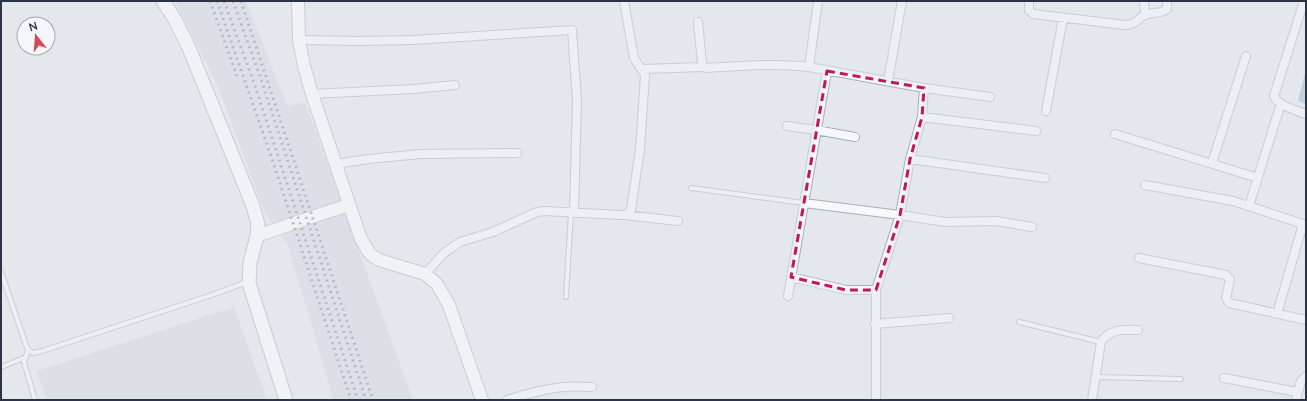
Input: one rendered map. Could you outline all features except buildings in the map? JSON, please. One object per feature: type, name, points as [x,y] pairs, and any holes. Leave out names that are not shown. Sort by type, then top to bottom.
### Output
[{"type":"main road","points":[[163,1],[174,18],[189,48],[241,175],[258,224],[258,236],[250,263],[249,281],[254,305],[286,400]]},
{"type":"street","points":[[298,1],[299,40],[304,66],[335,164],[361,239],[370,254],[379,260],[425,274],[437,284],[449,305],[482,400]]},
{"type":"street","points":[[624,1],[634,58],[636,63],[645,72],[640,150],[631,210],[625,215]]},
{"type":"street","points":[[809,67],[818,1]]},
{"type":"street","points":[[888,81],[902,1]]},
{"type":"street","points":[[1029,1],[1029,10],[1031,13],[1131,25],[1136,23],[1145,15],[1166,11],[1167,1]]},
{"type":"street","points":[[1144,1],[1145,15]]},
{"type":"street","points":[[1304,1],[1274,93],[1274,98],[1281,103],[1306,114]]},
{"type":"street","points":[[1046,111],[1063,18]]},
{"type":"street","points":[[698,22],[703,67]]},
{"type":"street","points":[[299,40],[413,40],[572,30],[577,101],[573,213]]},
{"type":"street","points":[[1212,163],[1246,56]]},
{"type":"street","points":[[642,69],[707,68],[774,64],[809,67],[924,88],[990,97]]},
{"type":"street","points":[[788,296],[827,70]]},
{"type":"street","points":[[312,94],[413,89],[455,85]]},
{"type":"street","points":[[876,400],[876,290],[900,215],[910,160],[922,117],[924,88]]},
{"type":"street","points":[[1249,206],[1281,103]]},
{"type":"street","points":[[922,117],[1036,131]]},
{"type":"street","points":[[787,126],[855,137]]},
{"type":"street","points":[[1116,134],[1258,178]]},
{"type":"street","points":[[335,164],[390,156],[420,154],[517,153]]},
{"type":"street","points":[[910,160],[1045,178]]},
{"type":"street","points":[[1145,185],[1233,201],[1305,224],[1277,314]]},
{"type":"street","points":[[804,203],[944,222],[996,221],[1032,227]]},
{"type":"street","points":[[258,236],[349,205]]},
{"type":"street","points":[[425,274],[444,254],[460,242],[493,232],[540,211],[625,215],[678,221]]},
{"type":"street","points":[[1139,258],[1226,274],[1230,279],[1226,296],[1227,302],[1306,320]]},
{"type":"street","points":[[791,277],[846,290],[876,290]]},
{"type":"street","points":[[875,324],[949,318]]},
{"type":"street","points":[[1092,400],[1101,342],[1112,332],[1124,329],[1138,330]]},
{"type":"street","points":[[1224,378],[1297,396],[1300,381],[1306,376]]},
{"type":"street","points":[[508,400],[552,388],[592,387]]},
{"type":"lane","points":[[691,188],[804,203]]},
{"type":"lane","points":[[566,297],[573,213]]},
{"type":"lane","points":[[1,272],[28,350],[33,353],[249,281]]},
{"type":"lane","points":[[1019,322],[1101,342]]},
{"type":"lane","points":[[28,350],[24,358],[26,371],[35,400]]},
{"type":"lane","points":[[1,367],[24,358]]},
{"type":"lane","points":[[1095,376],[1181,379]]},
{"type":"highlighted area","points":[[827,71],[924,88],[922,117],[910,159],[900,215],[876,290],[846,290],[791,277]]},
{"type":"shaded area","points":[[175,1],[246,1],[287,106],[305,102],[413,400],[333,400],[287,243],[265,213],[219,89]]},
{"type":"shaded area","points":[[234,307],[267,400],[47,400],[37,371]]},
{"type":"water","points":[[1306,69],[1306,104],[1298,101]]},
{"type":"railway","points":[[210,1],[237,76]]},
{"type":"railway","points":[[217,1],[274,165],[351,400]]},
{"type":"railway","points":[[224,1],[254,83],[358,400]]},
{"type":"railway","points":[[233,1],[261,79],[366,400]]},
{"type":"railway","points":[[241,1],[373,400]]}]
